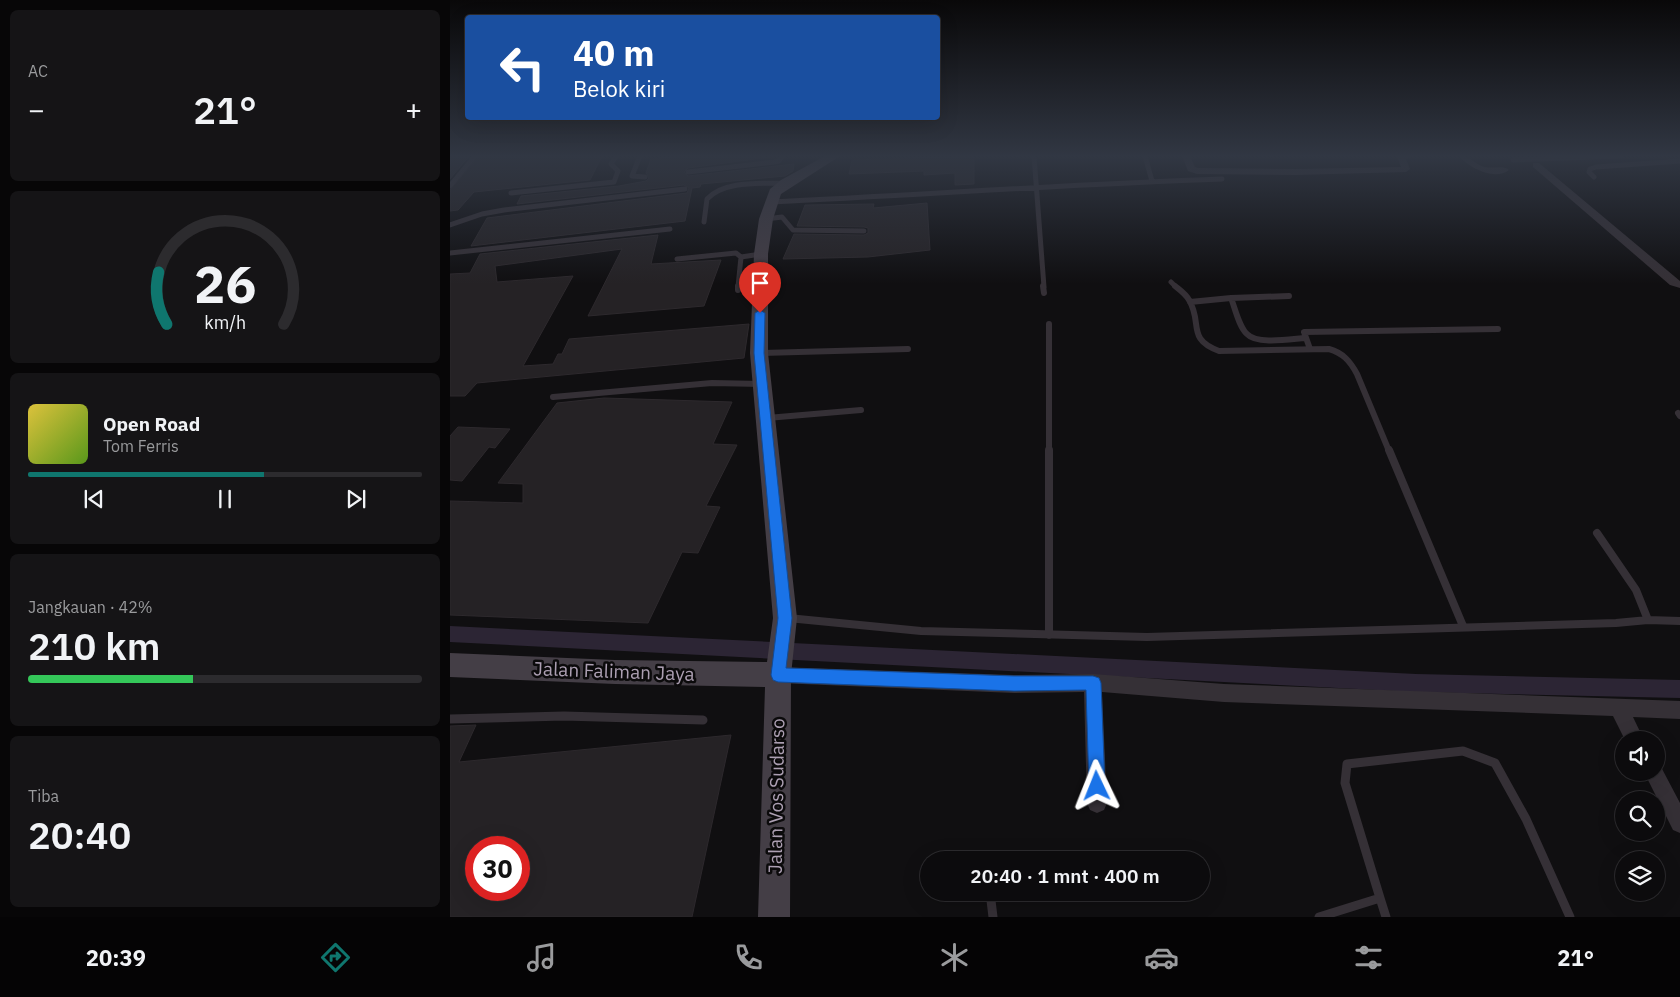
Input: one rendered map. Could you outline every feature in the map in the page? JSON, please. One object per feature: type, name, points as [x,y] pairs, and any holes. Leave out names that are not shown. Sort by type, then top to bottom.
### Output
[{"type":"street","points":[[768,210],[772,199]]},
{"type":"street","points":[[1576,199],[1674,283],[1680,285]]},
{"type":"street","name":"Jalan Vos Sudarso","points":[[768,210],[761,254],[759,353],[784,629],[779,670],[774,917]]},
{"type":"street","name":"Jalan Faliman Jaya","points":[[450,666],[615,672],[779,670]]},
{"type":"street","points":[[779,670],[1014,684],[1093,683],[1224,693],[1618,710],[1680,710]]},
{"type":"street","points":[[1093,683],[1097,803]]},
{"type":"street","points":[[1618,710],[1630,731]]},
{"type":"street","points":[[1658,781],[1680,823]]},
{"type":"lane","points":[[450,225],[482,214],[504,210],[601,199]]},
{"type":"lane","points":[[704,222],[708,199]]},
{"type":"lane","points":[[768,210],[905,199]]},
{"type":"lane","points":[[1038,199],[1044,294]]},
{"type":"lane","points":[[768,210],[782,217],[793,230],[864,231]]},
{"type":"lane","points":[[450,253],[670,228]]},
{"type":"lane","points":[[677,259],[736,253],[741,256],[761,254]]},
{"type":"lane","points":[[738,290],[741,256]]},
{"type":"lane","points":[[1171,282],[1190,302],[1197,338],[1202,345],[1210,349],[1219,352],[1329,348],[1339,352],[1352,363],[1463,626]]},
{"type":"lane","points":[[1190,302],[1231,298],[1289,296]]},
{"type":"lane","points":[[1231,298],[1249,337],[1262,340],[1305,338]]},
{"type":"lane","points":[[1049,324],[1049,634]]},
{"type":"lane","points":[[1310,349],[1304,332],[1498,329]]},
{"type":"lane","points":[[759,353],[908,349]]},
{"type":"lane","points":[[553,397],[712,383],[762,384]]},
{"type":"lane","points":[[765,418],[861,410]]},
{"type":"lane","points":[[1597,533],[1636,590],[1648,620]]},
{"type":"lane","points":[[784,629],[1148,637],[1463,626],[1616,624],[1648,620],[1680,621]]},
{"type":"lane","points":[[450,719],[564,716],[703,720]]},
{"type":"lane","points":[[1386,917],[1345,783],[1347,764],[1462,751],[1495,763],[1526,819],[1570,917]]},
{"type":"lane","points":[[1319,917],[1380,898]]},
{"type":"lane","points":[[991,901],[993,917]]},
{"type":"building","points":[[450,199],[468,199],[458,210],[450,211]]},
{"type":"building","points":[[520,199],[563,199],[517,204]]},
{"type":"building","points":[[641,199],[690,199],[685,221],[471,246],[487,218]]},
{"type":"building","points":[[927,203],[930,250],[868,257],[783,259],[794,234],[864,235],[868,233],[868,228],[864,227],[797,226],[805,205],[874,204],[873,208]]},
{"type":"building","points":[[658,235],[651,264],[721,260],[704,306],[588,316],[622,249],[495,266],[497,282],[573,276],[523,366],[553,364],[558,354],[562,354],[569,339],[749,324],[744,358],[477,383],[465,396],[450,396],[450,274],[470,273],[480,254]]},
{"type":"building","points":[[604,398],[732,402],[713,444],[737,445],[706,506],[720,507],[698,553],[682,552],[648,623],[450,615],[450,501],[523,503],[523,484],[498,483],[557,403]]},
{"type":"building","points":[[458,427],[510,429],[495,448],[489,447],[462,481],[450,480],[450,436]]},
{"type":"building","points":[[476,725],[459,762],[731,735],[692,917],[450,917],[450,726]]},
{"type":"waterway","points":[[450,634],[1416,683],[1680,689]]},
{"type":"route","points":[[760,313],[759,353],[785,618],[778,675],[1014,684],[1093,683],[1097,786]]}]
